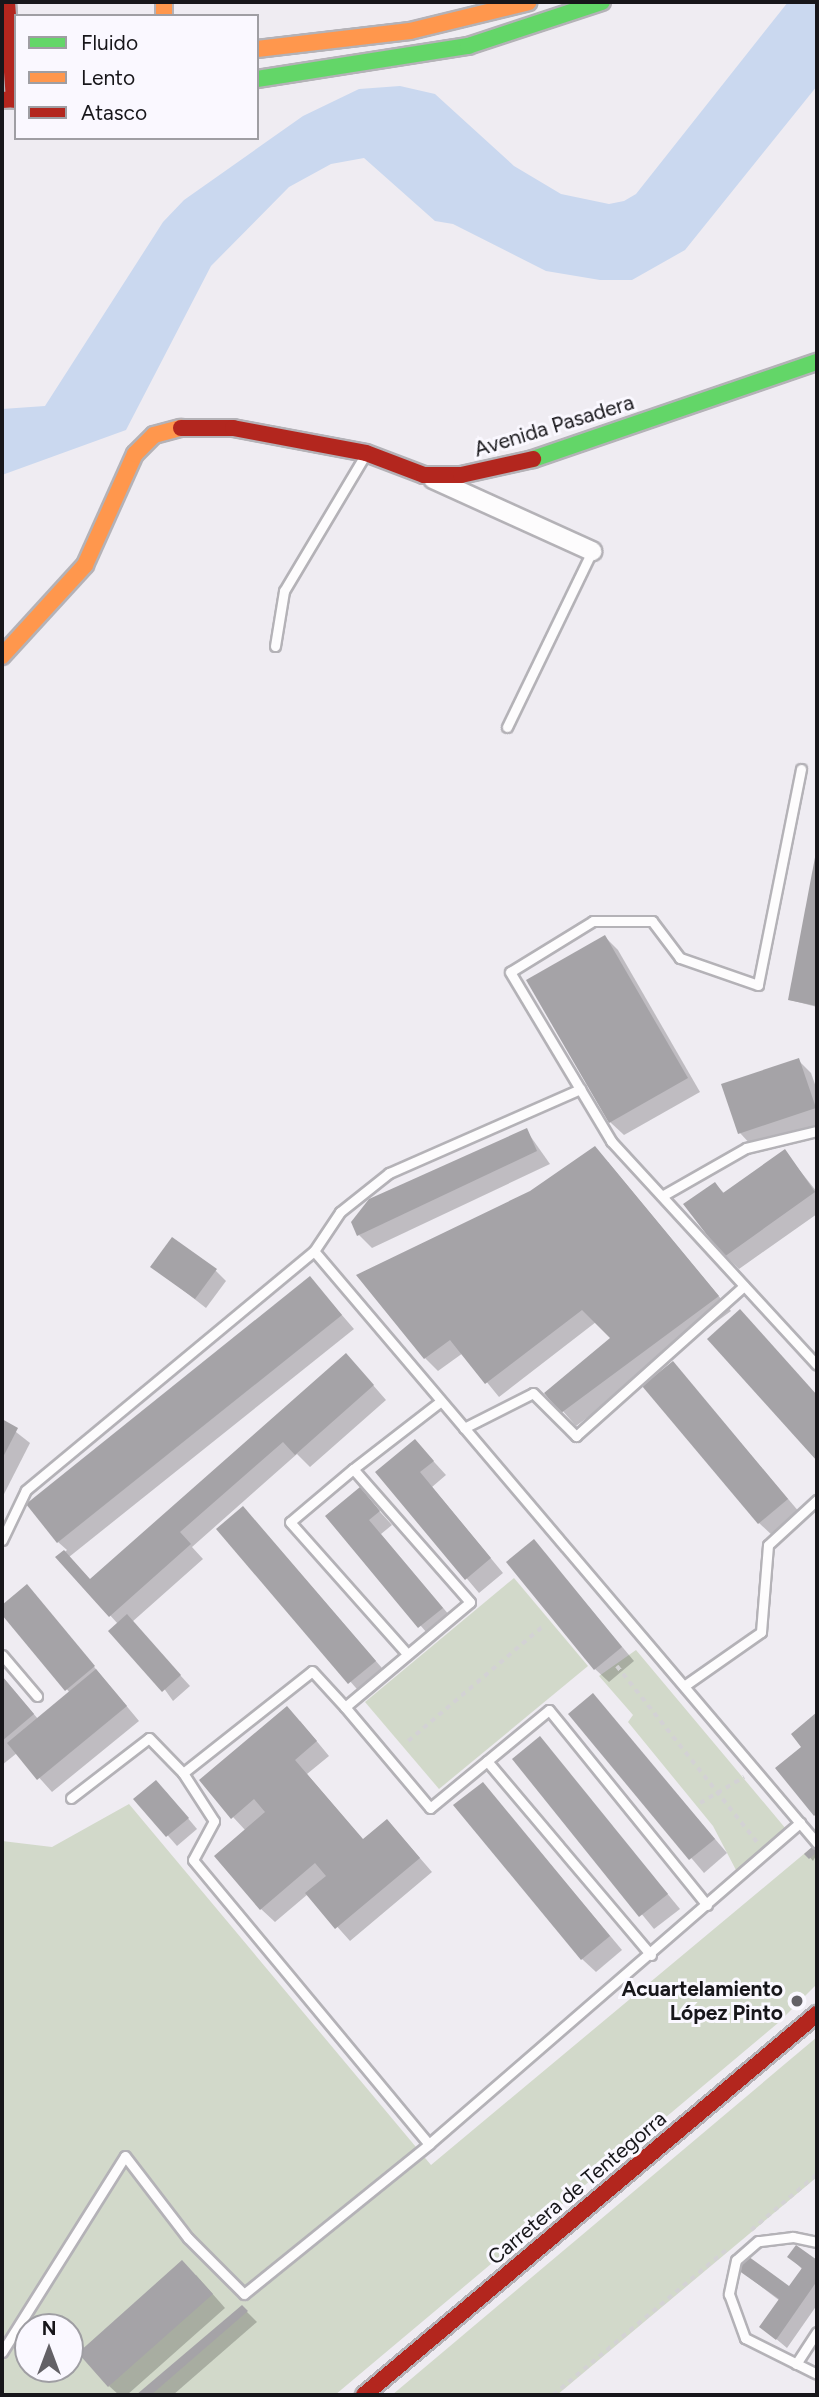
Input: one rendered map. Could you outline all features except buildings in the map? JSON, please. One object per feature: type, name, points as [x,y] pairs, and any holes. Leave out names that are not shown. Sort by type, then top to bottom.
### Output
[{"type":"street","points":[[7,2],[11,100]]},
{"type":"street","points":[[259,50],[410,31],[529,2]]},
{"type":"street","points":[[259,79],[468,47],[602,2]]},
{"type":"street","name":"Avenida Pasadera","points":[[2,656],[85,565],[135,454],[154,435],[184,427],[233,428],[366,453],[424,475],[500,468],[817,362]]},
{"type":"street","points":[[424,475],[592,551]]},
{"type":"street","name":"Carretera de Tentegorra","points":[[364,2395],[817,2014]]},
{"type":"lane","points":[[275,646],[284,591],[366,453]]},
{"type":"lane","points":[[507,727],[592,551]]},
{"type":"lane","points":[[801,769],[758,985],[680,958],[652,922],[593,922],[510,972],[611,1141],[817,1365]]},
{"type":"lane","points":[[2,1540],[26,1490],[314,1251],[340,1212],[389,1173],[580,1089]]},
{"type":"lane","points":[[662,1196],[747,1148],[817,1130]]},
{"type":"lane","points":[[314,1251],[817,1843]]},
{"type":"lane","points":[[464,1428],[533,1393],[576,1436],[744,1286]]},
{"type":"lane","points":[[407,1654],[290,1522],[441,1401]]},
{"type":"lane","points":[[345,1707],[470,1602],[353,1469]]},
{"type":"lane","points":[[684,1686],[761,1632],[768,1545],[817,1500]]},
{"type":"lane","points":[[2,1655],[37,1696]]},
{"type":"lane","points":[[183,1773],[312,1671],[430,1808],[549,1710],[708,1905]]},
{"type":"lane","points":[[71,1798],[149,1738],[183,1773],[214,1821],[193,1860],[429,2144]]},
{"type":"lane","points":[[487,1761],[651,1955]]},
{"type":"lane","points":[[2,2352],[125,2156],[188,2238],[244,2294],[429,2144],[651,1955],[800,1823]]},
{"type":"lane","points":[[817,2242],[793,2237],[758,2241],[736,2260],[729,2294],[745,2338],[817,2374]]},
{"type":"lane","points":[[796,2364],[817,2332]]},
{"type":"path","points":[[408,1741],[542,1628]]},
{"type":"path","points":[[617,1666],[766,1853]]},
{"type":"path","points":[[700,1803],[755,1770]]},
{"type":"path","points":[[747,2233],[817,2174]]},
{"type":"path","points":[[553,2395],[736,2242]]},
{"type":"green space","points":[[514,1578],[588,1666],[439,1789],[365,1702]]},
{"type":"green space","points":[[636,1650],[786,1829],[737,1872],[713,1826],[628,1722],[633,1715],[599,1676]]},
{"type":"green space","points":[[129,1804],[431,2165],[817,1843],[817,1984],[778,2023],[335,2395],[2,2395],[2,1841],[52,1847]]},
{"type":"green space","points":[[817,2037],[817,2177],[557,2395],[392,2395]]},
{"type":"water","points":[[788,2],[817,2],[817,86],[685,250],[632,280],[600,280],[546,271],[453,224],[435,221],[364,158],[331,164],[289,187],[211,266],[126,430],[2,475],[2,409],[45,406],[163,222],[184,200],[303,116],[359,89],[400,86],[435,94],[514,166],[561,194],[609,204],[624,201],[636,194]]},
{"type":"traffic: fast","points":[[259,79],[468,46],[602,2]]},
{"type":"traffic: fast","points":[[533,459],[817,362]]},
{"type":"traffic: slow","points":[[164,2],[164,14]]},
{"type":"traffic: slow","points":[[259,49],[410,31],[529,2]]},
{"type":"traffic: slow","points":[[2,656],[85,565],[135,454],[154,435],[181,428]]},
{"type":"traffic: jam","points":[[7,2],[14,100]]},
{"type":"traffic: jam","points":[[2,100],[14,99]]},
{"type":"traffic: jam","points":[[181,428],[233,428],[366,453],[424,475],[461,475],[533,459]]},
{"type":"traffic: jam","points":[[364,2395],[817,2014]]},
{"type":"place","name":"Acuartelamiento López Pinto","points":[[797,2001]]}]
